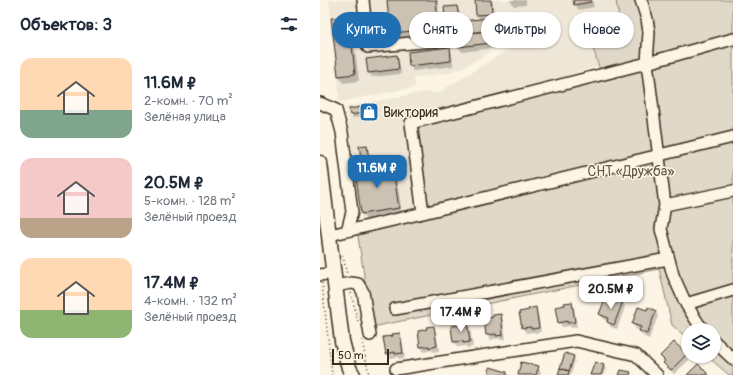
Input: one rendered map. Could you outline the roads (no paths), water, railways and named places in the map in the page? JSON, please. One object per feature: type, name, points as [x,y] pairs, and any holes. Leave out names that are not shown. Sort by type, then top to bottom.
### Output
[{"type":"main road","points":[[320,163],[330,235],[332,279],[346,375]]},
{"type":"main road","points":[[342,341],[349,368],[353,375]]},
{"type":"street","points":[[363,0],[368,47],[409,43]]},
{"type":"street","points":[[641,0],[649,32],[647,63],[665,205],[661,229],[673,275],[686,304],[698,323]]},
{"type":"street","points":[[423,214],[411,123],[647,63],[733,39]]},
{"type":"street","points":[[320,103],[336,110],[342,132],[352,212],[347,231]]},
{"type":"street","points":[[330,235],[423,214],[733,137]]},
{"type":"street","points":[[665,205],[733,191]]},
{"type":"street","points":[[395,309],[668,258]]},
{"type":"street","points":[[332,279],[358,284],[363,292],[366,336]]},
{"type":"street","points":[[686,304],[733,290]]},
{"type":"street","points":[[396,369],[576,341],[636,355],[657,375]]},
{"type":"street","points":[[721,348],[733,359]]},
{"type":"place","name":"Виктория","points":[[369,112]]},
{"type":"park label","name":"СНТ «Дружба»","points":[[631,171]]}]
